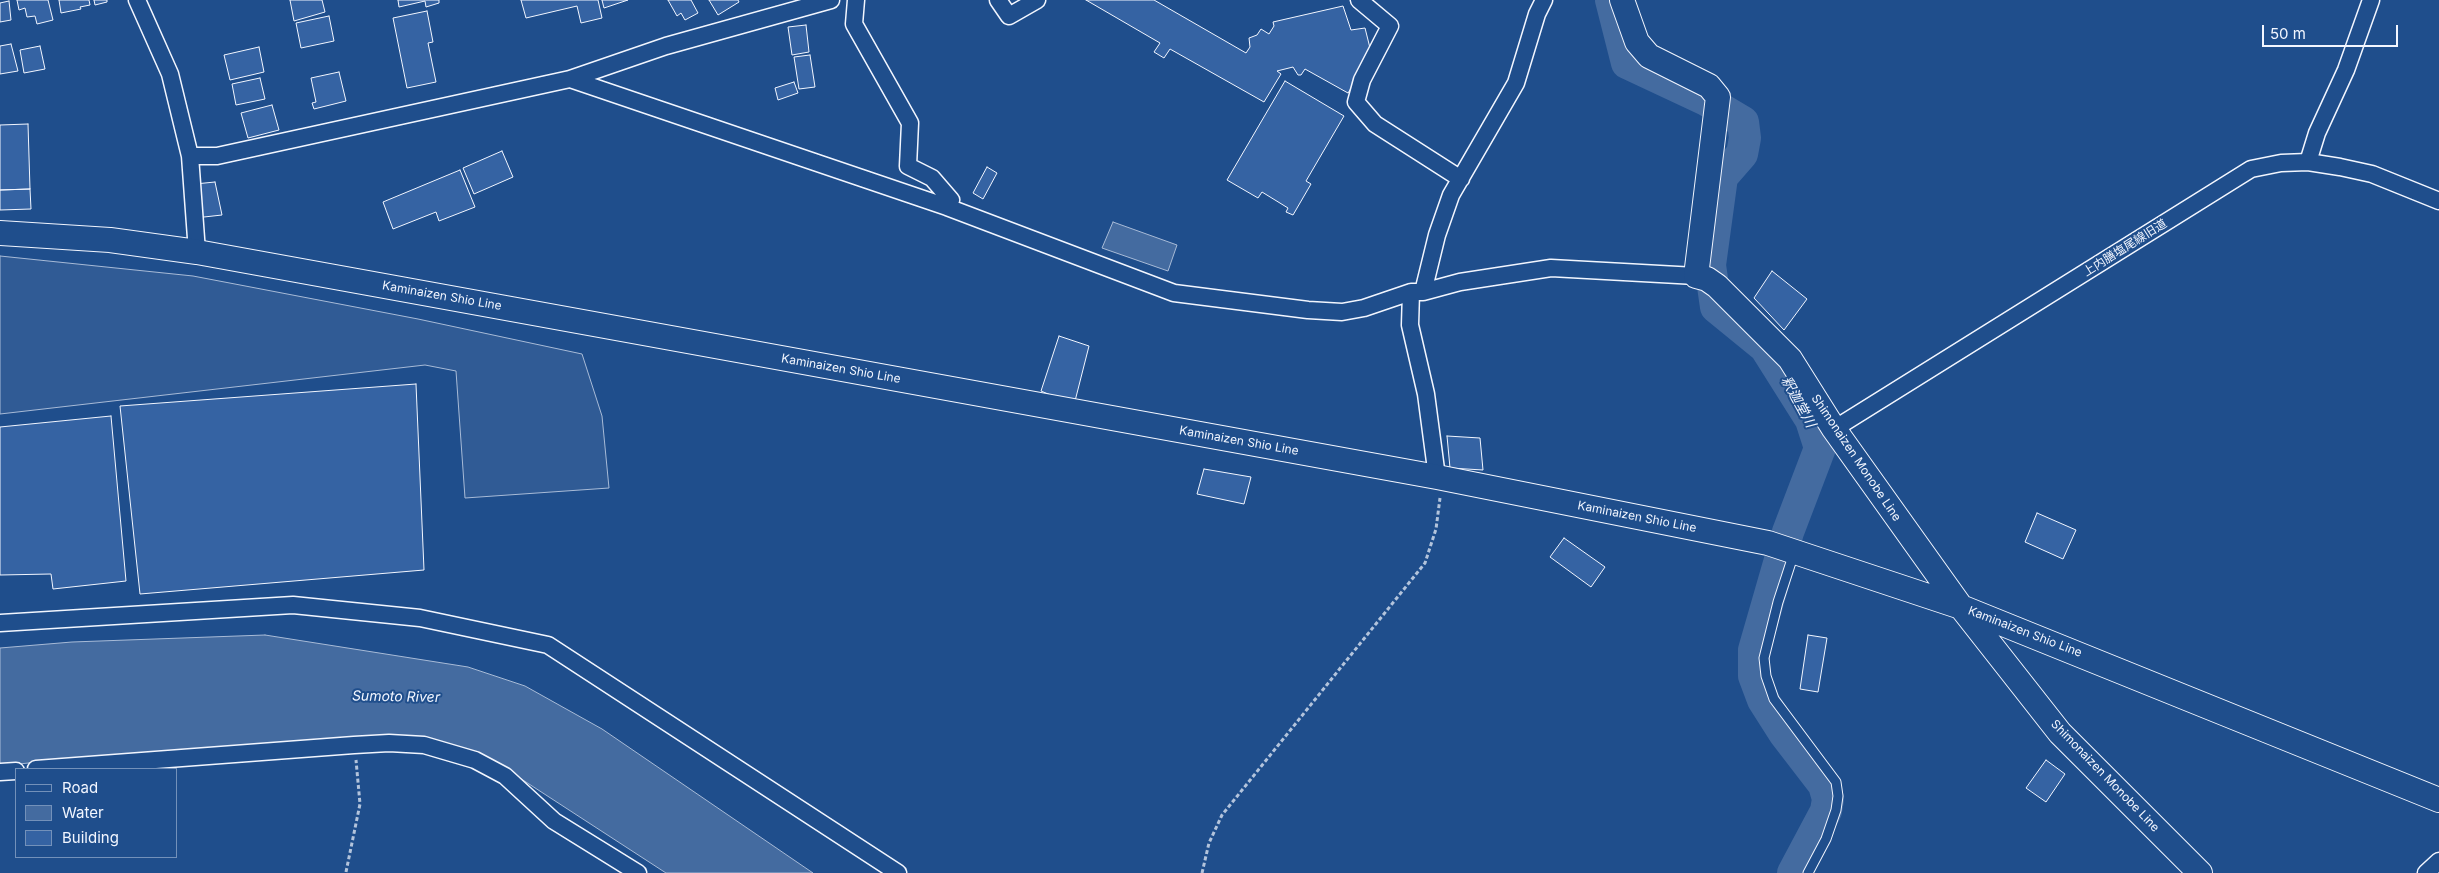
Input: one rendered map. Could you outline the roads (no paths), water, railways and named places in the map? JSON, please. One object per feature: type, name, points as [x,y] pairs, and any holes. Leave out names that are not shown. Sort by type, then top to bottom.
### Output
[{"type":"main road","points":[[1622,0],[1637,42],[1649,56],[1709,86],[1718,107],[1707,280]]},
{"type":"main road","name":"Kaminaizen Shio Line","points":[[0,234],[110,240],[197,252],[1437,477],[1768,543],[1961,607],[2439,800]]},
{"type":"main road","name":"Shimonaizen Monobe Line","points":[[1707,280],[1790,359],[1834,429],[1961,607],[2060,734],[2200,873]]},
{"type":"street","points":[[137,0],[170,74],[190,156],[197,252]]},
{"type":"street","points":[[190,156],[217,156],[570,79],[666,46],[831,0]]},
{"type":"street","points":[[856,0],[854,24],[910,123],[908,166],[932,178],[951,200],[947,207]]},
{"type":"street","points":[[998,0],[1009,16],[1036,0]]},
{"type":"street","points":[[1359,0],[1390,26],[1362,80],[1356,102],[1375,124],[1461,179]]},
{"type":"street","points":[[1437,477],[1426,394],[1410,325],[1417,292],[1451,195],[1516,82],[1537,14],[1544,0]]},
{"type":"street","points":[[2308,162],[2317,133],[2346,70],[2371,0]]},
{"type":"street","points":[[570,79],[947,207],[1174,293],[1308,310],[1342,312],[1364,308],[1417,292],[1460,282],[1551,268],[1707,280]]},
{"type":"street","name":"上内膳塩尾線旧道","points":[[1834,429],[2251,169],[2281,163],[2308,162],[2372,174],[2439,201]]},
{"type":"street","points":[[0,623],[293,605],[420,618],[548,645],[898,873]]},
{"type":"street","points":[[49,768],[354,745],[389,743],[424,745],[475,760],[505,776],[554,821],[638,873]]},
{"type":"street","points":[[0,772],[15,771]]},
{"type":"street","points":[[2426,873],[2439,861]]},
{"type":"lane","points":[[1792,552],[1764,658],[1766,676],[1774,699],[1836,782],[1836,810],[1826,839],[1808,873]]},
{"type":"water","points":[[1113,222],[1177,245],[1168,271],[1102,248]]},
{"type":"water","name":"Sumoto River","points":[[265,635],[468,667],[525,686],[602,729],[813,873],[666,873],[509,771],[461,749],[76,758],[0,766],[0,648],[72,642]]},
{"type":"waterway","name":"釈迦堂川","points":[[1611,0],[1627,63],[1706,100],[1743,122],[1745,138],[1742,154],[1722,177],[1710,265],[1716,307],[1765,347],[1811,420],[1820,448],[1788,532],[1754,650],[1754,676],[1763,700],[1784,733],[1824,785],[1828,799],[1826,811],[1793,873]]}]
